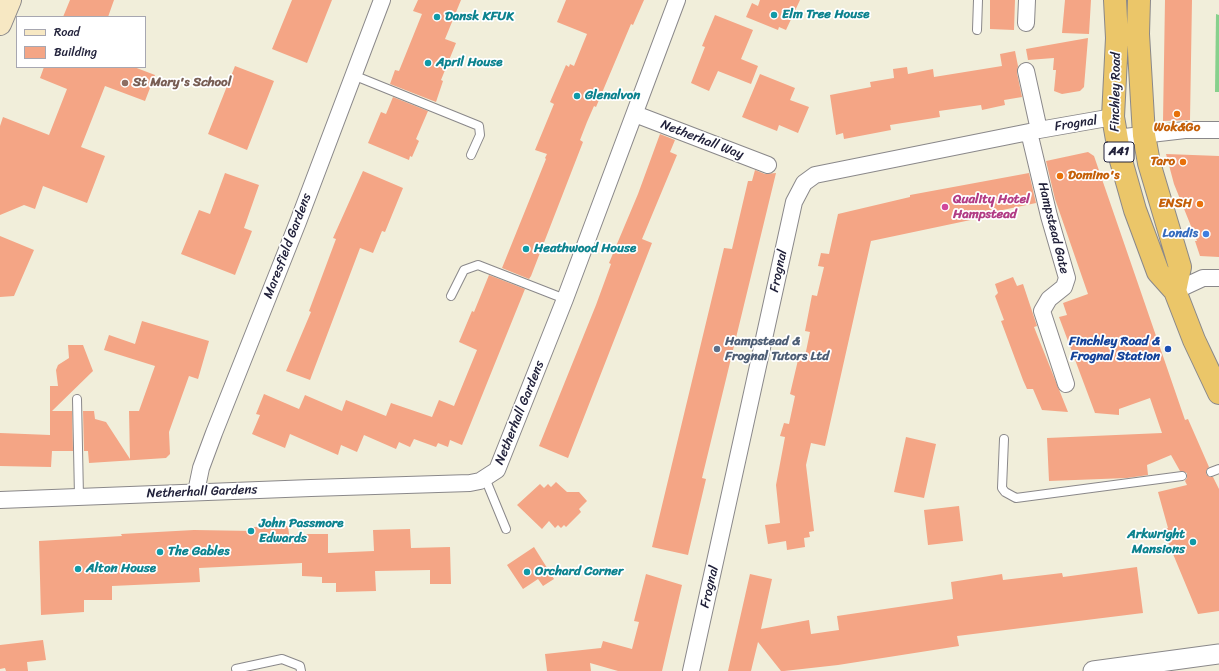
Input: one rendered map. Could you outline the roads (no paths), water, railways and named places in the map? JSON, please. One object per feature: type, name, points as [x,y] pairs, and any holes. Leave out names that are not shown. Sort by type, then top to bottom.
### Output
[{"type":"highway","name":"Finchley Road","points":[[1115,0],[1117,38],[1113,117],[1116,138],[1135,210],[1158,272],[1176,291],[1194,340],[1219,393]]},
{"type":"highway","name":"Finchley Road","points":[[1139,0],[1138,34],[1144,135],[1149,162],[1180,267],[1176,291]]},
{"type":"main road","points":[[0,24],[10,0]]},
{"type":"street","name":"Maresfield Gardens","points":[[196,492],[201,468],[214,433],[295,230],[382,0]]},
{"type":"street","name":"Netherhall Gardens","points":[[0,500],[196,492],[470,484],[485,478],[497,470],[565,299],[677,0]]},
{"type":"street","points":[[1026,24],[1027,0]]},
{"type":"street","points":[[1026,71],[1034,131]]},
{"type":"street","name":"Netherhall Way","points":[[635,114],[768,165]]},
{"type":"street","name":"Frognal","points":[[691,671],[794,202],[804,183],[815,175],[1034,131],[1113,117]]},
{"type":"street","points":[[1116,138],[1186,130],[1219,130]]},
{"type":"street","name":"Hampstead Gate","points":[[1034,131],[1049,216],[1067,278],[1064,287],[1049,299],[1042,311],[1066,384]]},
{"type":"street","points":[[1176,291],[1203,278],[1219,278]]},
{"type":"street","points":[[1093,671],[1219,654]]},
{"type":"lane","points":[[977,30],[978,0]]},
{"type":"lane","points":[[353,75],[479,126],[480,134],[472,155]]},
{"type":"lane","points":[[451,296],[464,270],[478,265],[565,299]]},
{"type":"lane","points":[[77,399],[79,497]]},
{"type":"lane","points":[[1004,439],[1002,488],[1005,492],[1016,498],[1182,476]]},
{"type":"lane","points":[[485,478],[506,528]]},
{"type":"lane","points":[[236,669],[282,659],[300,666],[301,671]]},
{"type":"place","name":"Elm Tree House","points":[[774,15]]},
{"type":"place","name":"Dansk KFUK","points":[[437,17]]},
{"type":"place","name":"April House","points":[[428,63]]},
{"type":"place","name":"St Mary's School","points":[[125,83]]},
{"type":"place","name":"Glenalvon","points":[[577,96]]},
{"type":"place","name":"Wok&Go","points":[[1177,114]]},
{"type":"place","name":"Taro","points":[[1183,162]]},
{"type":"place","name":"Domino's","points":[[1060,176]]},
{"type":"place","name":"ENSH","points":[[1200,204]]},
{"type":"place","name":"Quality Hotel Hampstead","points":[[945,207]]},
{"type":"place","name":"Londis","points":[[1206,234]]},
{"type":"place","name":"Heathwood House","points":[[526,249]]},
{"type":"place","name":"Hampstead & Frognal Tutors Ltd","points":[[717,349]]},
{"type":"place","name":"Finchley Road & Frognal Station","points":[[1168,349]]},
{"type":"place","name":"John Passmore Edwards","points":[[251,531]]},
{"type":"place","name":"Arkwright Mansions","points":[[1193,542]]},
{"type":"place","name":"The Gables","points":[[160,552]]},
{"type":"place","name":"Alton House","points":[[78,569]]},
{"type":"place","name":"Orchard Corner","points":[[527,572]]}]
